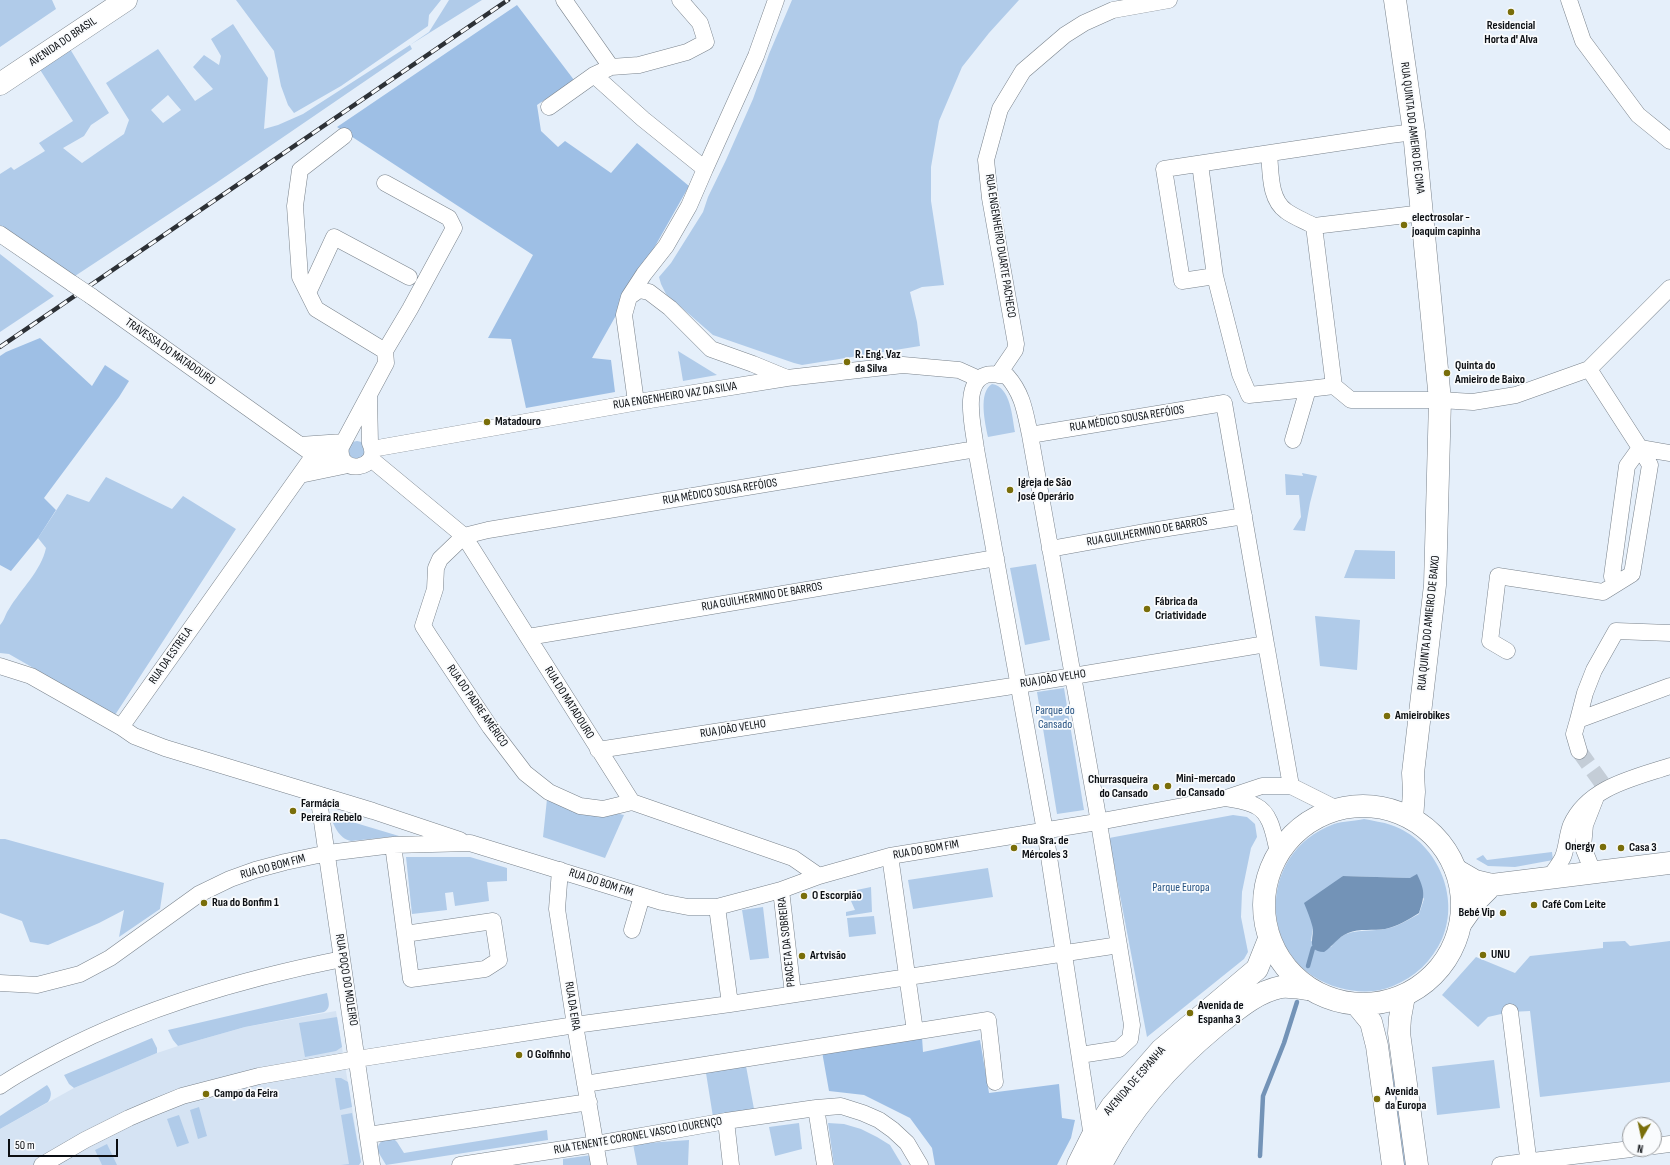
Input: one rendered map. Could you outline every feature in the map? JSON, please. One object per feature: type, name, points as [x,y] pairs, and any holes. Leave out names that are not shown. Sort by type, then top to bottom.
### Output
[{"type":"main road","name":"AVENIDA DO BRASIL","points":[[0,65],[98,0]]},
{"type":"main road","name":"AVENIDA DO BRASIL","points":[[0,84],[126,0]]},
{"type":"main road","name":"RUA QUINTA DO AMIEIRO DE CIMA","points":[[1395,0],[1414,132],[1440,400]]},
{"type":"main road","name":"RUA QUINTA DO AMIEIRO DE BAIXO","points":[[1412,819],[1414,792],[1412,773],[1434,586],[1440,400]]},
{"type":"main road","name":"RUA QUINTA DO AMIEIRO DE BAIXO","points":[[1377,807],[1392,798],[1402,789],[1412,773]]},
{"type":"main road","points":[[1369,806],[1377,807],[1395,811],[1412,819],[1438,840],[1449,855],[1456,870],[1462,896],[1461,923],[1457,939],[1442,965],[1426,982],[1404,996],[1383,1003],[1357,1005],[1332,1000],[1308,989],[1281,963],[1269,940],[1264,919],[1263,894],[1268,872],[1278,852],[1290,836],[1305,823],[1337,809],[1369,806]]},
{"type":"main road","points":[[1456,870],[1475,881],[1492,885],[1670,863]]},
{"type":"main road","points":[[1461,923],[1478,899],[1492,885]]},
{"type":"main road","name":"AVENIDA DE ESPANHA","points":[[1078,1165],[1092,1137],[1112,1106],[1160,1050],[1257,969],[1269,940]]},
{"type":"main road","name":"AVENIDA DE ESPANHA","points":[[1101,1165],[1114,1139],[1146,1094],[1190,1047],[1238,1008],[1263,993],[1282,987],[1308,989]]},
{"type":"main road","points":[[1404,996],[1399,1033],[1417,1165]]},
{"type":"main road","points":[[1357,1005],[1371,1022],[1377,1046],[1393,1165]]},
{"type":"street","points":[[564,0],[611,67]]},
{"type":"street","points":[[549,107],[594,75],[611,67],[639,64],[665,58],[687,52],[706,42],[700,23],[680,0]]},
{"type":"street","points":[[636,402],[624,315],[629,297],[644,274],[666,246],[689,206],[756,56],[776,0]]},
{"type":"street","name":"RUA ENGENHEIRO DUARTE PACHECO","points":[[998,375],[1015,350],[1016,344],[990,198],[986,160],[1000,109],[1024,71],[1066,35],[1078,27],[1114,10],[1169,0]]},
{"type":"street","points":[[1569,0],[1583,41],[1638,115],[1670,140]]},
{"type":"street","points":[[594,75],[643,119],[705,169]]},
{"type":"street","points":[[1215,276],[1182,281],[1164,169],[1414,132]]},
{"type":"street","points":[[344,136],[300,170],[295,206],[300,277],[316,309],[385,351]]},
{"type":"street","points":[[1269,154],[1271,179],[1276,201],[1285,211],[1314,226],[1423,213]]},
{"type":"street","points":[[1200,164],[1215,276],[1240,374],[1249,395],[1334,386]]},
{"type":"street","points":[[346,463],[340,453],[386,363],[385,351],[410,309],[454,228],[449,218],[385,183]]},
{"type":"street","points":[[1314,226],[1334,386],[1351,400],[1440,400],[1473,402],[1516,395],[1589,369],[1670,288]]},
{"type":"street","name":"TRAVESSA DO MATADOURO","points":[[0,234],[91,296],[314,454],[346,463]]},
{"type":"street","points":[[308,292],[334,237],[409,277]]},
{"type":"street","points":[[629,297],[639,290],[649,292],[670,308],[711,349],[788,378]]},
{"type":"street","name":"RUA ENGENHEIRO VAZ DA SILVA","points":[[371,450],[636,402],[788,378],[903,365],[959,370],[979,378]]},
{"type":"street","points":[[1507,652],[1490,641],[1498,576],[1603,592],[1632,574],[1650,465],[1589,369]]},
{"type":"street","points":[[1080,1055],[1119,1049],[1130,1038],[1132,1025],[1073,676],[1030,435],[1023,403],[1017,387],[1007,376],[991,374],[979,378],[973,387],[971,401],[976,449],[1045,831],[1092,1137]]},
{"type":"street","points":[[1293,440],[1308,389]]},
{"type":"street","points":[[300,475],[346,463],[359,467],[368,463],[371,450],[369,396]]},
{"type":"street","name":"RUA MÉDICO SOUSA REFÓIOS","points":[[1030,435],[1224,403],[1244,516]]},
{"type":"street","points":[[300,444],[345,441],[351,436],[359,435],[365,438],[371,450]]},
{"type":"street","points":[[1640,448],[1670,453]]},
{"type":"street","points":[[1621,580],[1612,576],[1627,466],[1640,448]]},
{"type":"street","name":"RUA MÉDICO SOUSA REFÓIOS","points":[[464,536],[488,530],[976,449]]},
{"type":"street","name":"RUA DO MATADOURO","points":[[371,450],[464,536],[632,802]]},
{"type":"street","name":"RUA DA ESTRELA","points":[[121,727],[314,454]]},
{"type":"street","points":[[1244,516],[1291,786]]},
{"type":"street","name":"RUA GUILHERMINO DE BARROS","points":[[1050,549],[1244,516]]},
{"type":"street","name":"RUA DO PADRE AMÉRICO","points":[[464,536],[440,559],[436,568],[435,589],[423,626],[490,727],[525,773],[549,792],[580,806],[603,809],[632,802]]},
{"type":"street","name":"RUA GUILHERMINO DE BARROS","points":[[528,637],[996,558]]},
{"type":"street","points":[[1579,751],[1574,734],[1585,693],[1594,670],[1616,631],[1670,633]]},
{"type":"street","name":"RUA JOÃO VELHO","points":[[598,750],[1019,685],[1266,644]]},
{"type":"street","points":[[0,666],[31,676],[121,727],[134,736],[165,748],[373,810],[470,843]]},
{"type":"street","points":[[1578,720],[1670,686]]},
{"type":"street","points":[[1549,878],[1563,857],[1570,827],[1577,812],[1602,789],[1670,766]]},
{"type":"street","name":"RUA DO BOM FIM","points":[[0,983],[36,985],[80,974],[110,958],[199,894],[230,879],[255,870],[285,862],[328,854],[393,845],[470,843],[662,902],[688,907],[717,907],[781,890],[819,876],[890,856],[1098,822],[1226,798],[1262,786],[1291,786],[1337,809]]},
{"type":"street","points":[[1586,873],[1582,870],[1585,851],[1583,847],[1585,825],[1602,789]]},
{"type":"street","name":"RUA POÇO DO MOLEIRO","points":[[318,794],[328,854],[372,1165]]},
{"type":"street","name":"RUA DO BOM FIM","points":[[1226,798],[1255,805],[1260,809],[1270,822],[1278,852]]},
{"type":"street","points":[[632,802],[793,858],[819,876]]},
{"type":"street","points":[[393,845],[411,979],[485,969],[499,960],[493,921],[406,934]]},
{"type":"street","points":[[890,856],[915,1031]]},
{"type":"street","name":"RUA DA EIRA","points":[[560,870],[557,909],[574,1025],[589,1102],[599,1165]]},
{"type":"street","name":"PRACETA DA SOBREIRA","points":[[781,890],[793,994]]},
{"type":"street","points":[[632,930],[642,896]]},
{"type":"street","points":[[717,907],[730,1004]]},
{"type":"street","points":[[42,1165],[85,1140],[128,1118],[182,1096],[259,1076],[574,1025],[730,1004],[1119,945]]},
{"type":"street","points":[[0,1086],[18,1073],[93,1035],[191,997],[281,971],[342,959]]},
{"type":"street","points":[[1510,1012],[1529,1163]]},
{"type":"street","points":[[585,1084],[988,1020],[996,1082]]},
{"type":"street","points":[[368,1135],[589,1102]]},
{"type":"street","name":"RUA TENENTE CORONEL VASCO LOURENÇO","points":[[466,1165],[726,1121],[816,1108],[841,1106],[879,1120],[893,1130],[907,1143],[920,1165]]},
{"type":"street","points":[[816,1108],[825,1165]]},
{"type":"street","points":[[726,1121],[731,1165]]},
{"type":"street","points":[[1500,1165],[1529,1163],[1622,1150]]},
{"type":"shaded area","points":[[517,5],[574,80],[537,105],[541,131],[558,147],[565,141],[611,173],[637,143],[689,186],[592,358],[611,360],[615,392],[526,408],[511,339],[488,338],[533,255],[337,127]]},
{"type":"shaded area","points":[[40,338],[92,386],[105,365],[129,381],[119,397],[44,498],[56,510],[38,538],[11,571],[0,565],[0,356]]},
{"type":"shaded area","points":[[1417,874],[1423,889],[1419,913],[1390,928],[1381,930],[1352,931],[1341,937],[1324,952],[1314,949],[1312,946],[1313,929],[1304,903],[1343,876],[1410,878]]},
{"type":"shaded area","name":"Campo da Feira","points":[[336,1011],[361,1162],[359,1165],[0,1165],[0,1129],[74,1088],[157,1053],[178,1046],[245,1027]]},
{"type":"shaded area","points":[[922,1037],[923,1052],[980,1040],[989,1093],[1059,1084],[1062,1118],[1075,1120],[1071,1138],[1057,1165],[935,1165],[932,1148],[910,1118],[864,1095],[829,1091],[821,1046]]},
{"type":"green space","points":[[0,0],[52,0],[56,9],[0,47]]},
{"type":"green space","points":[[236,0],[441,0],[429,15],[428,26],[341,86],[294,113],[288,105],[281,86],[274,51]]},
{"type":"green space","points":[[449,0],[482,0],[410,45],[429,32]]},
{"type":"green space","points":[[792,0],[1019,0],[989,33],[962,67],[939,121],[931,167],[931,201],[944,285],[922,287],[910,292],[917,322],[920,346],[802,365],[713,335],[666,294],[661,284],[659,277],[671,263],[703,212],[708,197],[753,99],[769,54]]},
{"type":"green space","points":[[233,24],[268,78],[264,129],[278,125],[303,114],[410,45],[412,49],[216,183],[75,276],[0,225],[0,174],[11,167],[14,170],[45,151],[39,143],[73,121],[37,65],[67,44],[109,113],[91,125],[84,136],[63,148],[82,163],[124,134],[129,120],[106,83],[158,49],[195,101],[213,89],[193,67],[204,55],[219,65],[221,56],[211,39]],"holes":[[[168,95],[181,110],[163,123],[151,110]]]},
{"type":"green space","points":[[0,254],[54,296],[0,332]]},
{"type":"green space","points":[[678,351],[717,375],[683,381]]},
{"type":"green space","points":[[992,384],[998,386],[1007,397],[1010,404],[1015,432],[988,437],[984,416],[984,401],[985,394]]},
{"type":"green space","points":[[357,441],[363,444],[366,450],[363,456],[357,459],[351,456],[348,450],[351,444]]},
{"type":"green space","points":[[1302,473],[1317,476],[1305,531],[1293,530],[1301,517],[1299,495],[1286,495],[1285,474],[1303,476]]},
{"type":"green space","points":[[106,477],[172,509],[183,496],[236,529],[115,715],[9,654],[0,653],[0,625],[40,564],[46,548],[38,538],[67,494],[89,502]]},
{"type":"green space","points":[[1355,550],[1395,551],[1395,579],[1344,578]]},
{"type":"green space","points":[[1036,564],[1050,640],[1025,645],[1010,568]]},
{"type":"green space","points":[[1315,616],[1360,620],[1357,670],[1320,666]]},
{"type":"green space","name":"Parque do Cansado","points":[[1064,688],[1084,810],[1057,814],[1037,692]]},
{"type":"green space","points":[[547,799],[624,815],[605,858],[543,837]]},
{"type":"green space","points":[[329,815],[399,836],[351,841],[340,834]]},
{"type":"green space","name":"Parque Europa","points":[[1233,815],[1247,817],[1255,824],[1257,837],[1251,848],[1242,892],[1241,917],[1248,952],[1244,959],[1147,1037],[1109,838]]},
{"type":"green space","points":[[1364,819],[1391,825],[1407,832],[1421,843],[1432,856],[1440,872],[1446,888],[1448,905],[1447,922],[1442,939],[1428,961],[1409,978],[1387,988],[1367,992],[1340,988],[1313,976],[1293,957],[1281,934],[1276,909],[1279,883],[1290,859],[1308,838],[1334,824]],"holes":[[[1343,876],[1410,878],[1424,899],[1419,914],[1394,927],[1349,933],[1337,940],[1331,947],[1311,941],[1313,927]]]},
{"type":"green space","points":[[0,839],[5,839],[164,883],[160,909],[119,937],[124,910],[99,923],[48,945],[30,942],[22,921],[0,913]]},
{"type":"green space","points":[[1552,852],[1553,860],[1515,867],[1488,866],[1476,859],[1483,855],[1487,860]]},
{"type":"green space","points":[[406,857],[470,857],[507,868],[507,881],[487,882],[489,901],[455,906],[453,892],[445,893],[447,910],[412,914]]},
{"type":"green space","points":[[988,868],[993,897],[913,909],[908,880]]},
{"type":"green space","points":[[871,887],[872,912],[846,916],[846,912],[855,910],[847,892]]},
{"type":"green space","points":[[763,907],[769,958],[750,960],[742,910]]},
{"type":"green space","points":[[874,916],[876,934],[849,937],[847,918]]},
{"type":"green space","points":[[1625,941],[1630,946],[1670,941],[1670,1082],[1540,1097],[1530,1011],[1510,1012],[1488,1017],[1478,1027],[1442,995],[1476,957],[1515,973],[1530,956],[1603,948],[1603,942]]},
{"type":"green space","points":[[327,993],[329,1006],[324,1012],[245,1027],[178,1046],[168,1030]]},
{"type":"green space","points":[[337,1017],[342,1047],[336,1051],[305,1057],[299,1023]]},
{"type":"green space","points":[[152,1038],[157,1048],[157,1053],[74,1088],[69,1084],[64,1075]]},
{"type":"green space","points":[[1494,1060],[1500,1108],[1437,1115],[1432,1067]]},
{"type":"green space","points":[[746,1066],[754,1109],[713,1117],[706,1073]]},
{"type":"green space","points":[[1395,1068],[1406,1165],[1400,1165],[1388,1069]]},
{"type":"green space","points":[[335,1078],[341,1078],[348,1082],[352,1107],[340,1110]]},
{"type":"green space","points":[[47,1085],[51,1094],[48,1102],[0,1129],[0,1116]]},
{"type":"green space","points":[[199,1107],[207,1136],[198,1139],[190,1110]]},
{"type":"green space","points":[[352,1113],[361,1162],[359,1165],[341,1165],[349,1164],[341,1115]]},
{"type":"green space","points":[[179,1115],[189,1143],[177,1147],[167,1119]]},
{"type":"green space","points":[[799,1123],[802,1149],[775,1156],[769,1127]]},
{"type":"green space","points":[[828,1123],[844,1124],[861,1129],[877,1137],[890,1145],[902,1165],[834,1165]]},
{"type":"green space","points":[[547,1130],[548,1140],[386,1165],[377,1150],[382,1141],[392,1137],[404,1153]]},
{"type":"green space","points":[[689,1140],[688,1165],[637,1165],[633,1144]]},
{"type":"green space","points":[[107,1144],[117,1165],[102,1165],[95,1150]]},
{"type":"green space","points":[[592,1155],[593,1165],[563,1165],[563,1159]]},
{"type":"waterway","points":[[1308,966],[1313,948]]},
{"type":"waterway","points":[[1260,1156],[1263,1096],[1284,1043],[1297,1002]]},
{"type":"tunnel","points":[[1579,751],[1602,783]]},
{"type":"railway","points":[[0,347],[508,0]]},
{"type":"place","name":"Residencial Horta d' Alva","points":[[1511,12]]},
{"type":"place","name":"electrosolar - joaquim capinha","points":[[1404,225]]},
{"type":"place","name":"R. Eng. Vaz da Silva","points":[[847,362]]},
{"type":"place","name":"Quinta do Amieiro de Baixo","points":[[1447,373]]},
{"type":"place","name":"Matadouro","points":[[487,422]]},
{"type":"place","name":"Igreja de São José Operário","points":[[1010,490]]},
{"type":"place","name":"Fábrica da Criatividade","points":[[1147,609]]},
{"type":"place","name":"Amieirobikes","points":[[1387,716]]},
{"type":"place","name":"Mini-mercado do Cansado","points":[[1168,786]]},
{"type":"place","name":"Churrasqueira do Cansado","points":[[1156,787]]},
{"type":"place","name":"Farmácia Pereira Rebelo","points":[[293,811]]},
{"type":"place","name":"Onergy","points":[[1603,847]]},
{"type":"place","name":"Rua Sra. de Mércoles 3","points":[[1014,848]]},
{"type":"place","name":"Casa 3","points":[[1621,848]]},
{"type":"place","name":"O Escorpião","points":[[804,896]]},
{"type":"place","name":"Rua do Bonfim 1","points":[[204,903]]},
{"type":"place","name":"Café Com Leite","points":[[1534,905]]},
{"type":"place","name":"Bebé Vip","points":[[1503,913]]},
{"type":"place","name":"UNU","points":[[1483,955]]},
{"type":"place","name":"Artvisão","points":[[802,956]]},
{"type":"place","name":"Avenida de Espanha 3","points":[[1190,1013]]},
{"type":"place","name":"O Golfinho","points":[[519,1055]]},
{"type":"place","name":"Campo da Feira","points":[[206,1094]]},
{"type":"place","name":"Avenida da Europa","points":[[1377,1099]]}]
